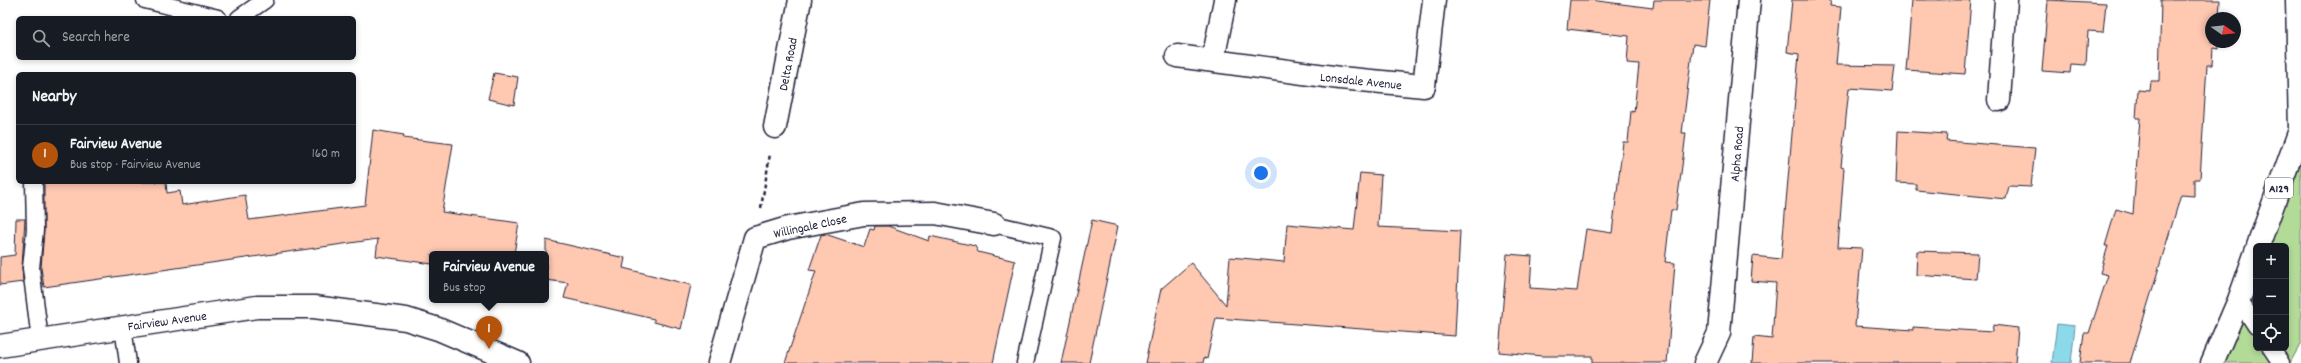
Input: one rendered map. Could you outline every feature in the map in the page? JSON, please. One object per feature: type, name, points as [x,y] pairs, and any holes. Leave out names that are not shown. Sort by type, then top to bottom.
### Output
[{"type":"street","name":"Delta Road","points":[[775,127],[800,0]]},
{"type":"street","points":[[1213,60],[1225,0]]},
{"type":"street","name":"Lonsdale Avenue","points":[[1177,56],[1340,78],[1424,86],[1434,0]]},
{"type":"street","name":"Alpha Road","points":[[1705,363],[1719,333],[1749,0]]},
{"type":"street","points":[[1999,100],[2006,0]]},
{"type":"street","name":"A129","points":[[2259,243],[2300,130],[2297,0]]},
{"type":"street","name":"Willingale Close","points":[[719,363],[755,238],[788,228],[864,214],[935,213],[994,224]]},
{"type":"street","points":[[2212,363],[2239,300],[2253,260]]},
{"type":"street","name":"Fairview Avenue","points":[[0,346],[257,307],[314,307],[406,319],[438,329],[486,356],[518,363]]},
{"type":"lane","points":[[146,0],[210,16]]},
{"type":"lane","points":[[242,16],[265,0]]},
{"type":"lane","points":[[34,184],[35,230],[31,268],[40,340]]},
{"type":"lane","points":[[994,224],[1053,238],[1025,363]]},
{"type":"lane","points":[[2239,300],[2253,321]]},
{"type":"lane","points":[[123,327],[128,363]]},
{"type":"lane","points":[[2273,351],[2281,363]]},
{"type":"path","points":[[755,238],[775,127]]},
{"type":"green space","points":[[2301,159],[2301,343],[2290,363],[2212,363],[2253,260],[2253,351],[2289,351],[2289,243],[2259,243]]},
{"type":"water","points":[[2057,324],[2075,326],[2071,363],[2052,363]]},
{"type":"building","points":[[1570,0],[1590,0],[1653,8],[1654,0],[1710,0],[1705,46],[1693,44],[1682,133],[1686,133],[1682,166],[1676,210],[1671,210],[1665,262],[1675,263],[1667,363],[1592,363],[1592,356],[1542,356],[1499,352],[1507,254],[1532,256],[1530,288],[1577,291],[1586,229],[1612,233],[1623,142],[1628,142],[1631,111],[1634,112],[1639,64],[1627,63],[1629,36],[1567,29]]},
{"type":"building","points":[[1792,0],[1831,0],[1830,6],[1841,7],[1836,65],[1895,66],[1892,91],[1849,88],[1841,167],[1844,168],[1838,247],[1862,248],[1855,326],[1913,330],[1913,327],[1992,332],[1993,325],[2018,328],[2015,363],[1752,363],[1754,337],[1772,339],[1776,283],[1751,281],[1753,256],[1781,259],[1799,54],[1787,52]]},
{"type":"building","points":[[1912,0],[1971,0],[1965,74],[1906,70]]},
{"type":"building","points":[[2048,0],[2106,3],[2103,32],[2088,31],[2086,65],[2071,64],[2070,73],[2042,71]]},
{"type":"building","points":[[2161,0],[2220,0],[2219,12],[2205,12],[2205,48],[2213,48],[2212,65],[2207,65],[2200,179],[2194,179],[2194,196],[2181,195],[2130,363],[2080,363],[2084,333],[2089,333],[2108,275],[2100,273],[2108,246],[2105,246],[2116,209],[2133,214],[2140,118],[2136,118],[2138,90],[2150,91],[2151,81],[2159,81]]},
{"type":"building","points":[[494,73],[518,77],[514,105],[488,99]]},
{"type":"building","points":[[373,130],[404,135],[403,138],[453,144],[442,212],[519,223],[514,251],[429,251],[429,264],[376,256],[378,239],[44,287],[41,268],[44,230],[44,184],[166,184],[167,193],[180,191],[182,205],[245,195],[249,220],[365,205]]},
{"type":"building","points":[[1898,131],[1947,134],[1946,141],[2035,148],[2031,187],[2009,186],[2006,199],[1916,190],[1916,184],[1896,183]]},
{"type":"building","points":[[1360,173],[1381,175],[1378,227],[1460,231],[1455,336],[1216,318],[1207,359],[1204,358],[1203,363],[1145,363],[1161,289],[1191,263],[1226,305],[1230,257],[1284,262],[1287,224],[1354,230]]},
{"type":"building","points":[[16,219],[25,219],[22,267],[23,282],[0,285],[0,257],[15,255]]},
{"type":"building","points":[[1092,220],[1118,226],[1089,363],[1061,363]]},
{"type":"building","points":[[875,226],[888,226],[929,241],[930,236],[975,246],[978,252],[1015,261],[993,363],[785,363],[816,271],[809,270],[821,235],[825,234],[864,247],[870,229],[874,230]]},
{"type":"building","points":[[546,240],[625,258],[623,268],[691,285],[681,329],[654,322],[654,319],[564,298],[568,283],[549,280],[549,251],[546,251]]},
{"type":"building","points":[[1917,251],[1978,253],[1976,279],[1916,275]]},
{"type":"place","name":"Fairview Avenue","points":[[489,349]]}]
